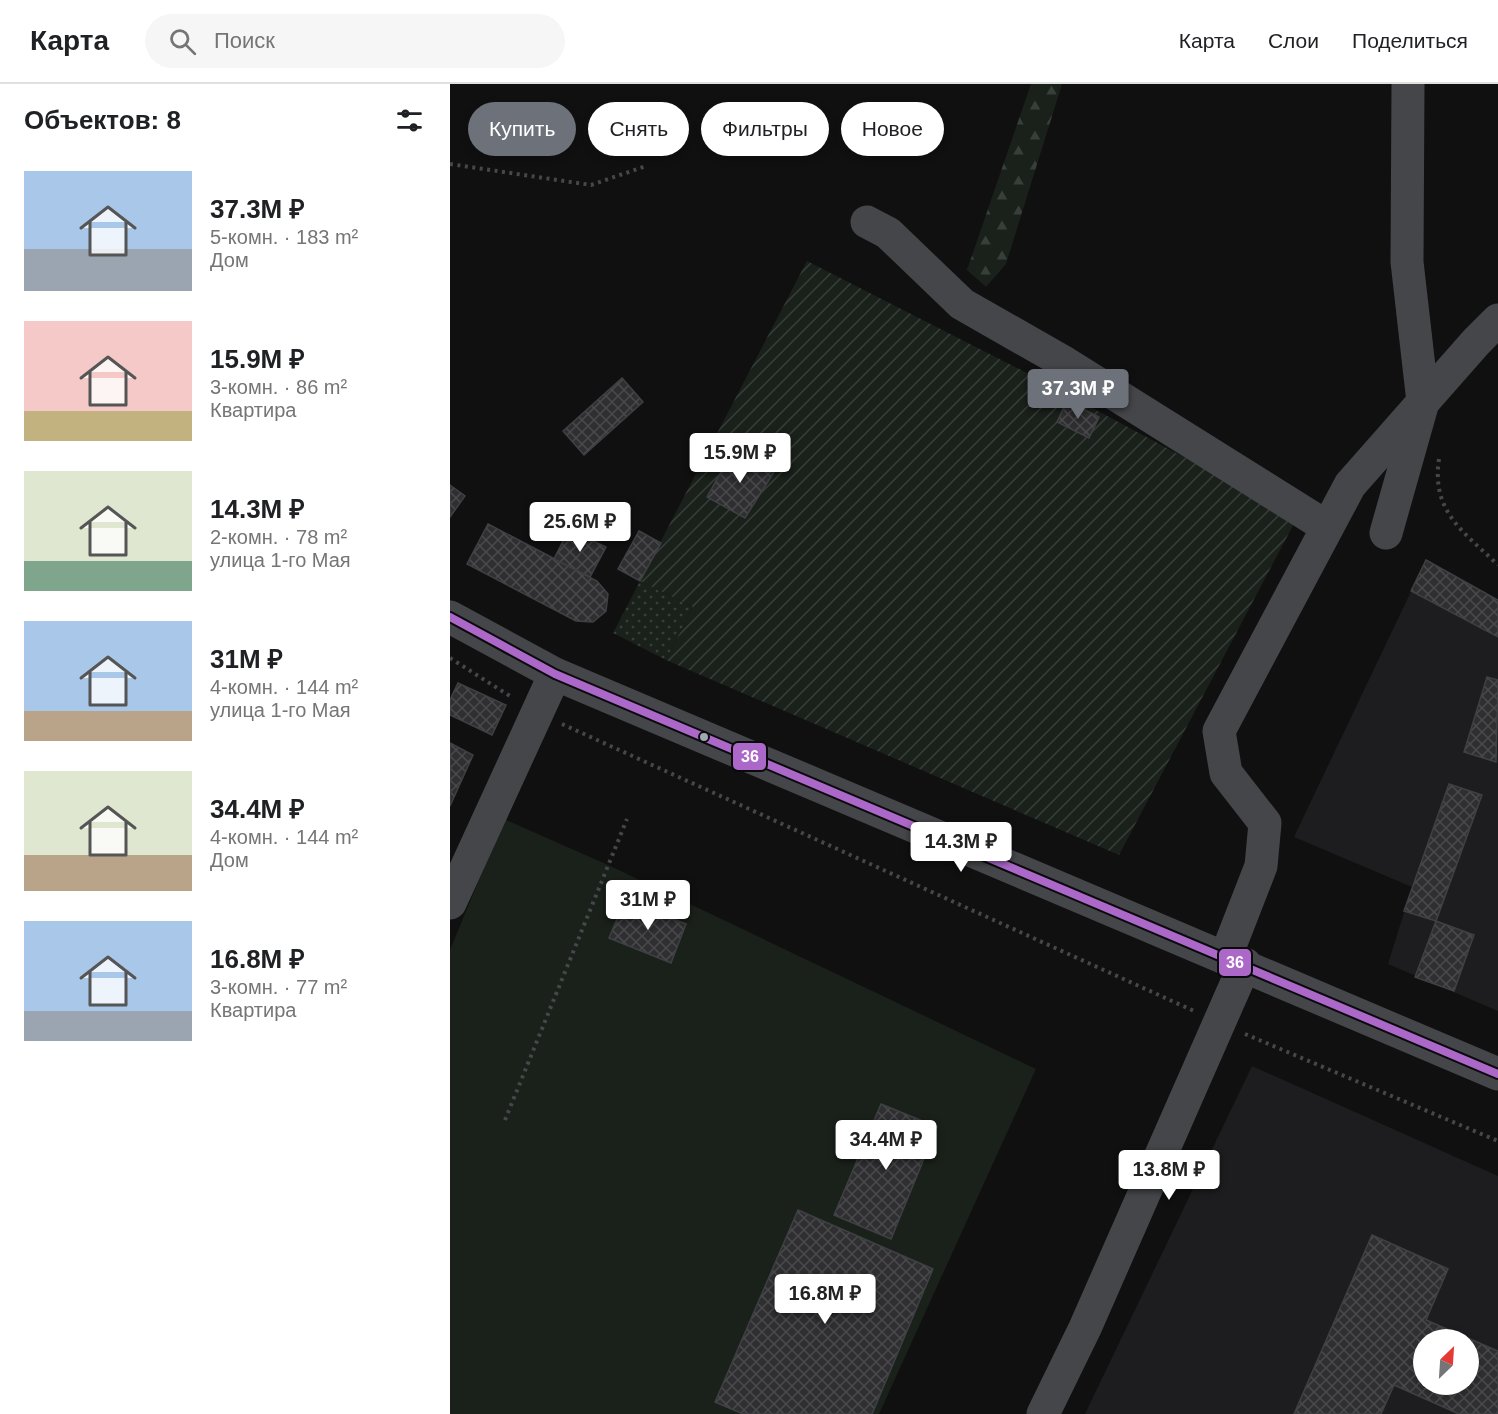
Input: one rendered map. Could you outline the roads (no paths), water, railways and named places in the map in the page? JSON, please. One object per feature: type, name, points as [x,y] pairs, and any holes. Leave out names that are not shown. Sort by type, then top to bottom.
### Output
[{"type":"street","points":[[1386,533],[1423,402],[1407,262],[1405,86]]},
{"type":"street","points":[[867,222],[888,233],[962,304],[1062,361],[1327,527]]},
{"type":"street","points":[[1042,1414],[1085,1328],[1220,1023],[1261,866],[1265,823],[1226,773],[1219,731],[1350,484],[1498,320]]},
{"type":"street","points":[[450,617],[555,674],[1236,960],[1498,1074]]},
{"type":"street","points":[[451,898],[555,674]]}]
